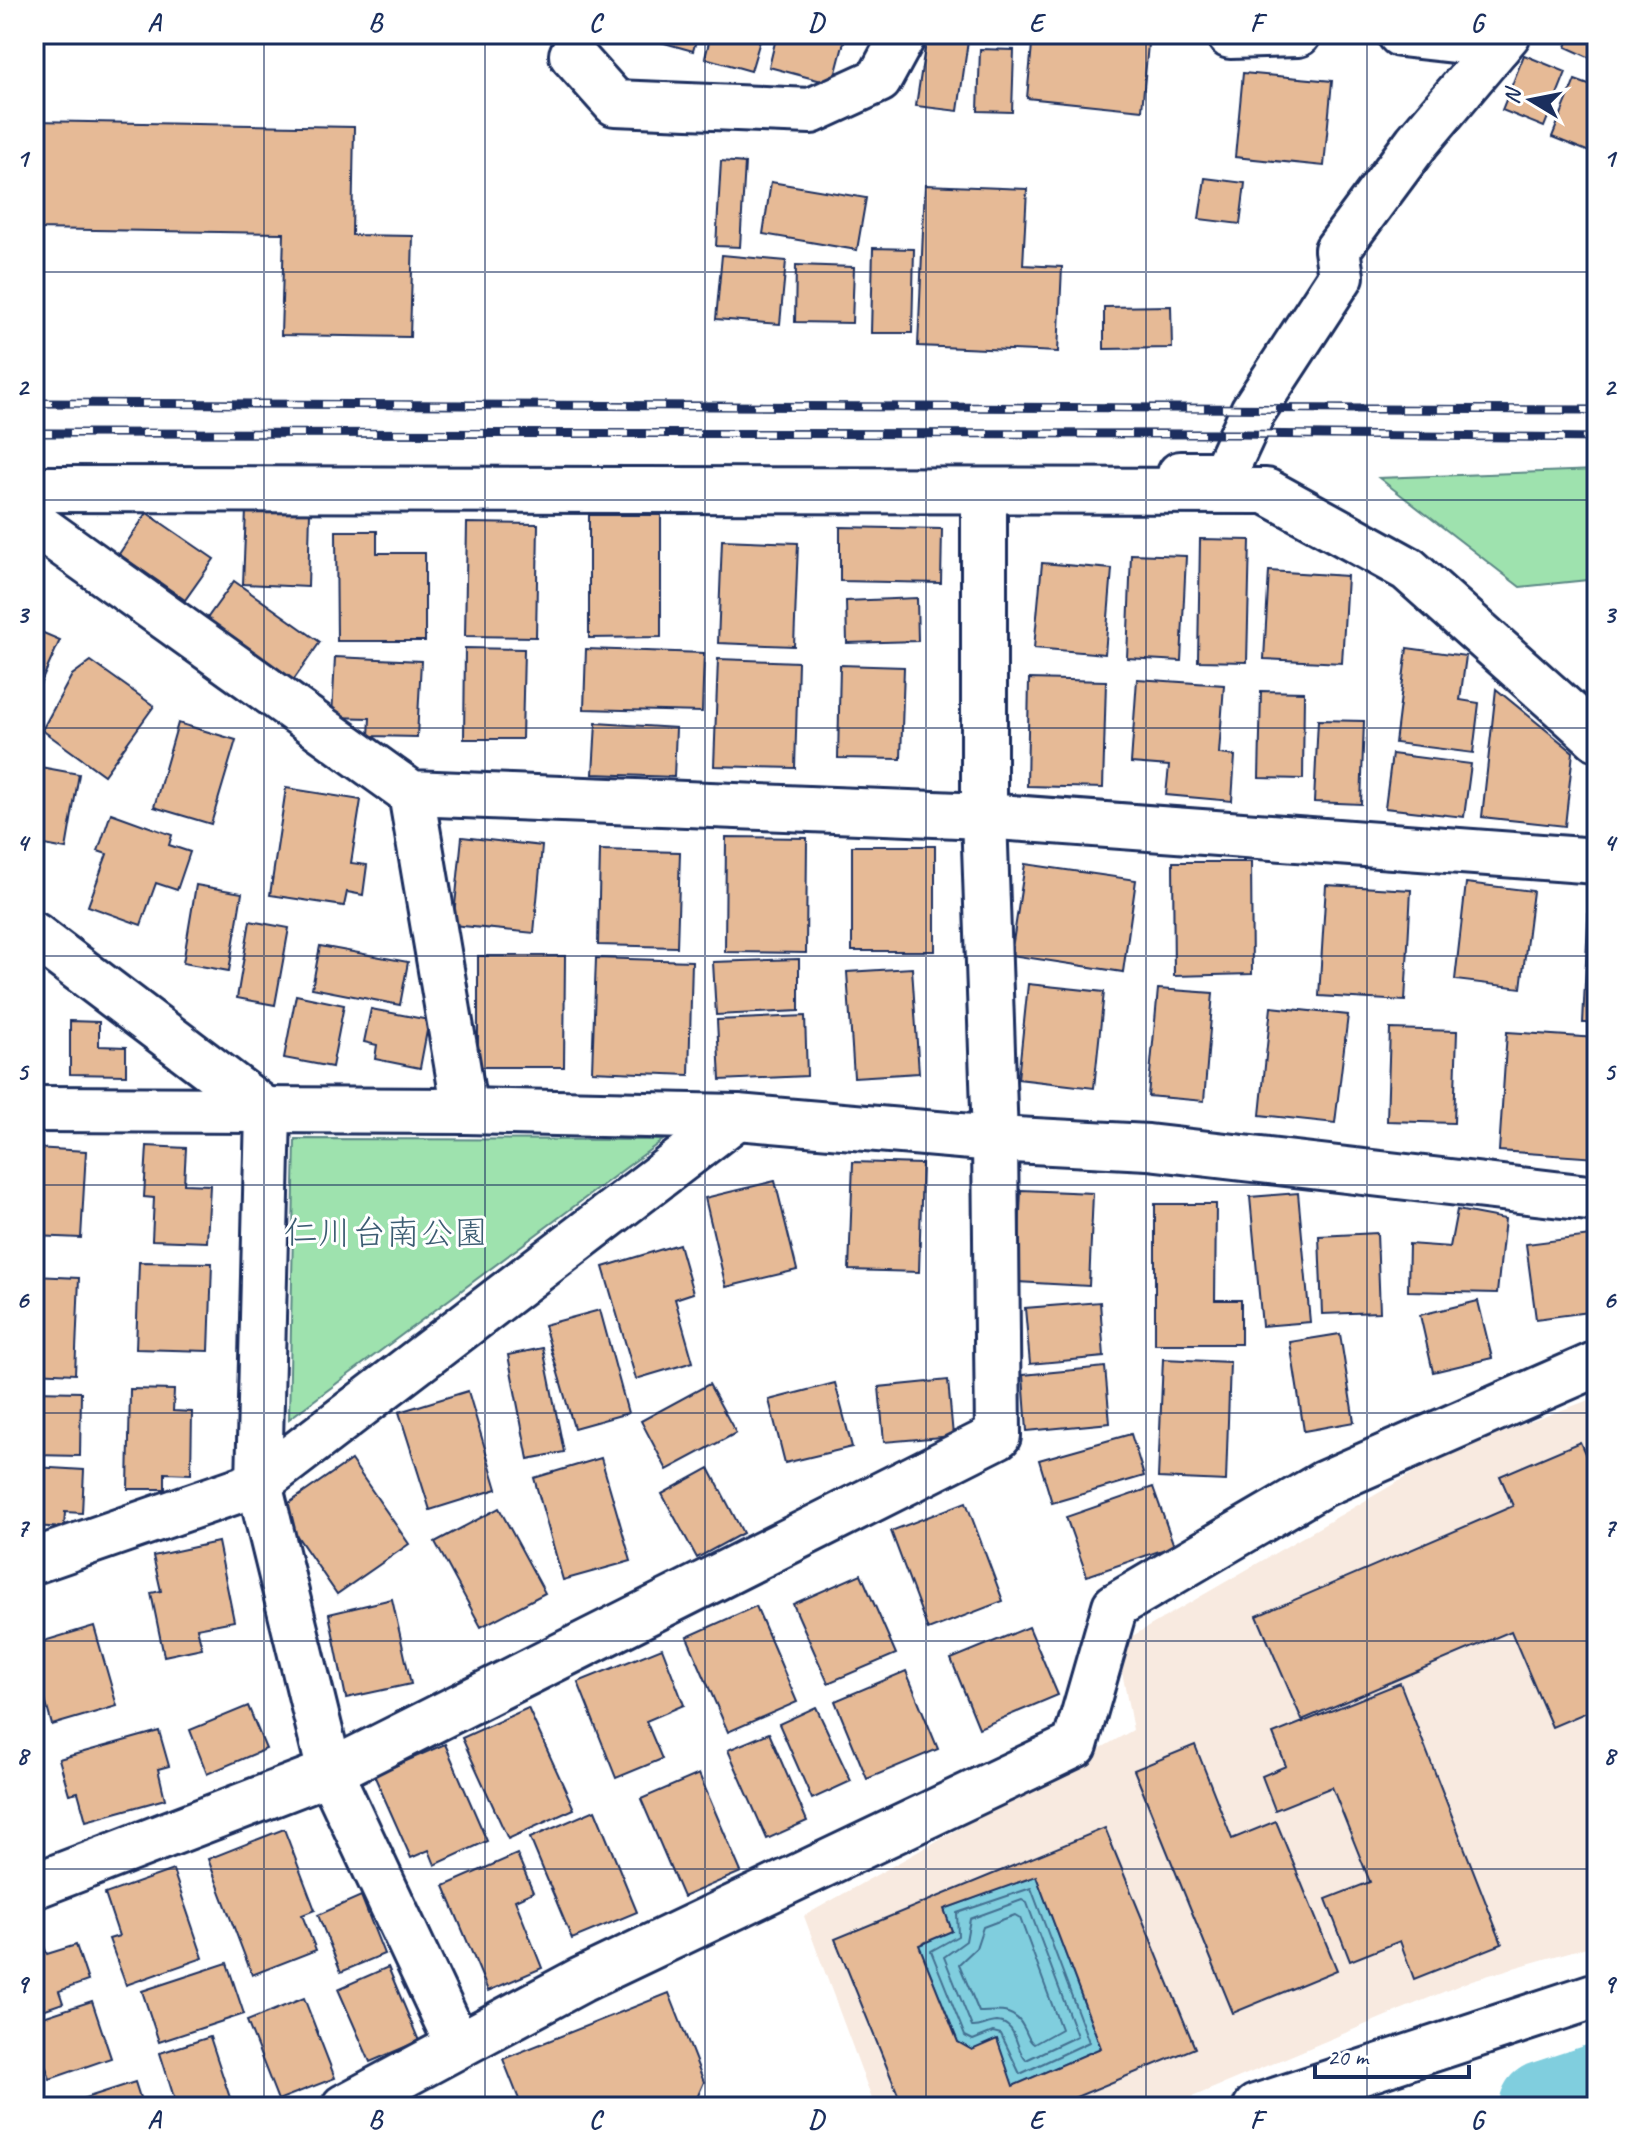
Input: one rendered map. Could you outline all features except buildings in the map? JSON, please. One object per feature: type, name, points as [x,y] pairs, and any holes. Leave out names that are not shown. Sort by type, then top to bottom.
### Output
[{"type":"street","points":[[572,55],[615,103],[811,111],[879,80],[904,34]]},
{"type":"street","points":[[1230,36],[1298,34]]},
{"type":"street","points":[[1400,34],[1504,40]]},
{"type":"street","points":[[1178,491],[1180,472],[1224,474],[1253,411],[1341,276],[1337,250],[1417,142],[1504,40]]},
{"type":"street","points":[[34,489],[1266,491],[1408,569],[1597,738]]},
{"type":"street","points":[[34,1886],[330,1772],[998,1436],[995,1139],[984,816],[984,491]]},
{"type":"street","points":[[34,523],[411,793],[984,816],[1597,861]]},
{"type":"street","points":[[411,793],[465,1111]]},
{"type":"street","points":[[34,935],[268,1112]]},
{"type":"street","points":[[34,1109],[465,1111],[737,1117],[995,1139],[1148,1147],[1597,1199]]},
{"type":"street","points":[[268,1112],[259,1483],[330,1772],[458,2045]]},
{"type":"street","points":[[34,1561],[259,1483],[737,1117]]},
{"type":"street","points":[[344,2107],[581,1980],[1075,1745],[1115,1606],[1323,1484],[1597,1364]]},
{"type":"street","points":[[1256,2107],[1597,1995]]},
{"type":"shaded area","points":[[1597,1397],[1597,1944],[1472,1980],[1168,2107],[875,2107],[804,1916],[1133,1730],[1117,1645],[1449,1452]]},
{"type":"green space","points":[[1597,470],[1597,579],[1520,587],[1379,478]]},
{"type":"green space","name":"仁川台南公園","points":[[295,1139],[663,1140],[289,1419]]},
{"type":"water","points":[[1036,1876],[1101,2048],[1013,2086],[958,2042],[919,1945],[952,1931],[944,1909]]},
{"type":"waterway","points":[[1545,2107],[1597,2090]]},
{"type":"railway","points":[[34,403],[1597,410]]},
{"type":"railway","points":[[34,433],[1240,434],[1597,438]]}]
